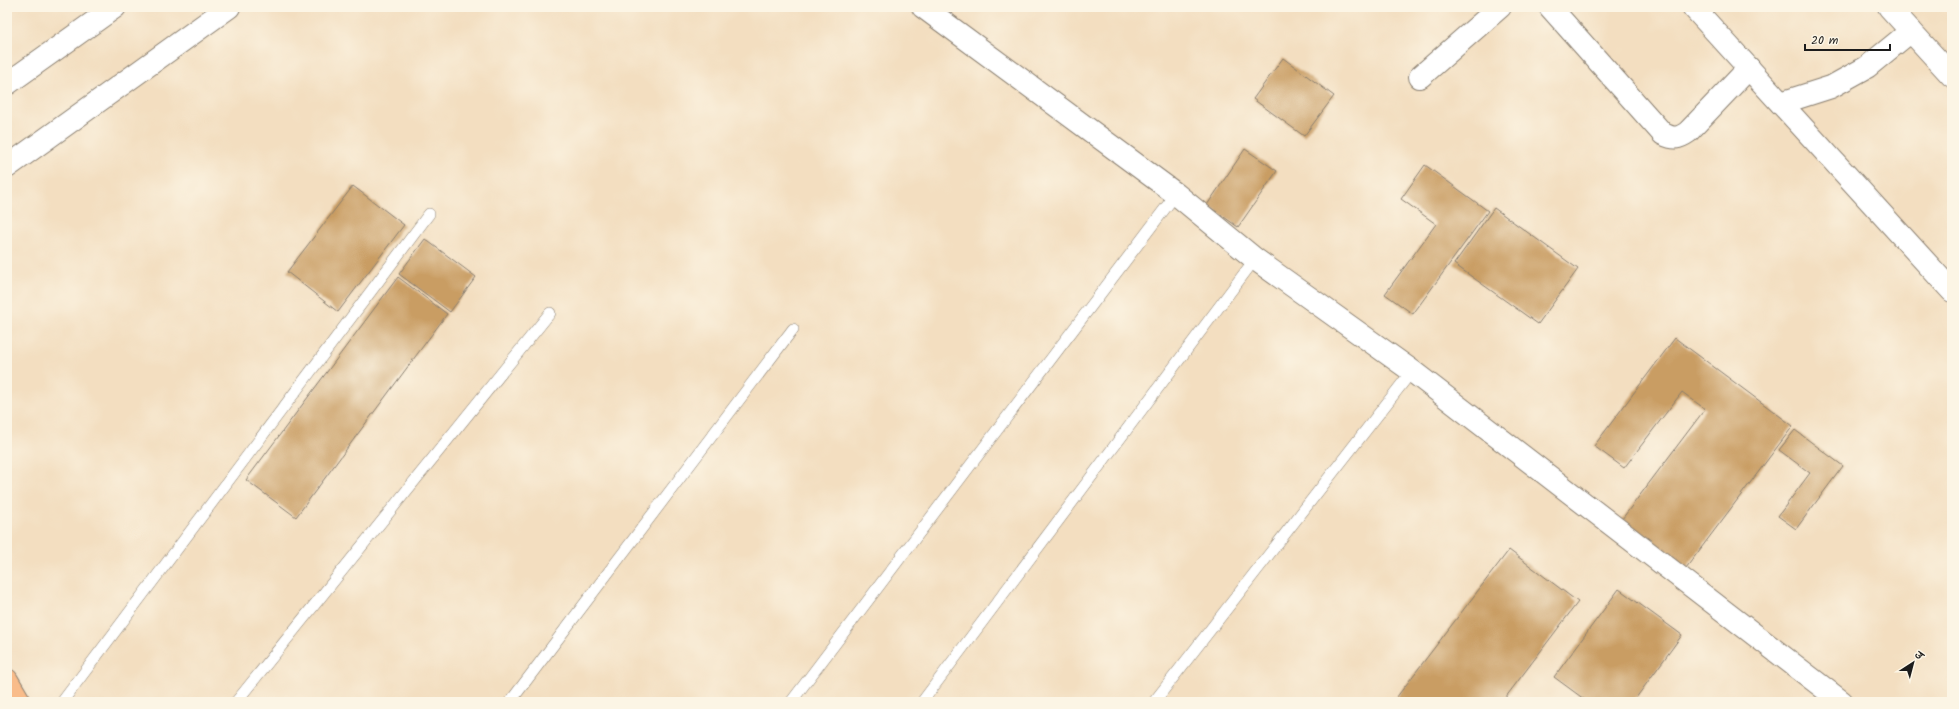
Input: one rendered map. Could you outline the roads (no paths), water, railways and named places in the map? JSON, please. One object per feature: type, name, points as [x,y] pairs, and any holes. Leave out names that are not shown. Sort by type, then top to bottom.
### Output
[{"type":"main road","points":[[7,680],[20,702]]},
{"type":"street","points":[[7,84],[115,7]]},
{"type":"street","points":[[7,167],[229,7]]},
{"type":"street","points":[[923,7],[1176,194],[1256,259],[1412,371],[1842,702]]},
{"type":"street","points":[[1420,77],[1500,7]]},
{"type":"street","points":[[1550,7],[1663,134],[1672,138],[1680,138],[1688,132],[1749,68]]},
{"type":"street","points":[[1693,7],[1951,288]]},
{"type":"street","points":[[1889,7],[1952,76]]},
{"type":"street","points":[[1781,104],[1831,87],[1867,67],[1911,31]]},
{"type":"lane","points":[[791,702],[1176,194]]},
{"type":"lane","points":[[62,702],[429,214]]},
{"type":"lane","points":[[922,702],[1256,259]]},
{"type":"lane","points":[[236,702],[550,313]]},
{"type":"lane","points":[[510,702],[793,329]]},
{"type":"lane","points":[[1154,702],[1412,371]]}]
